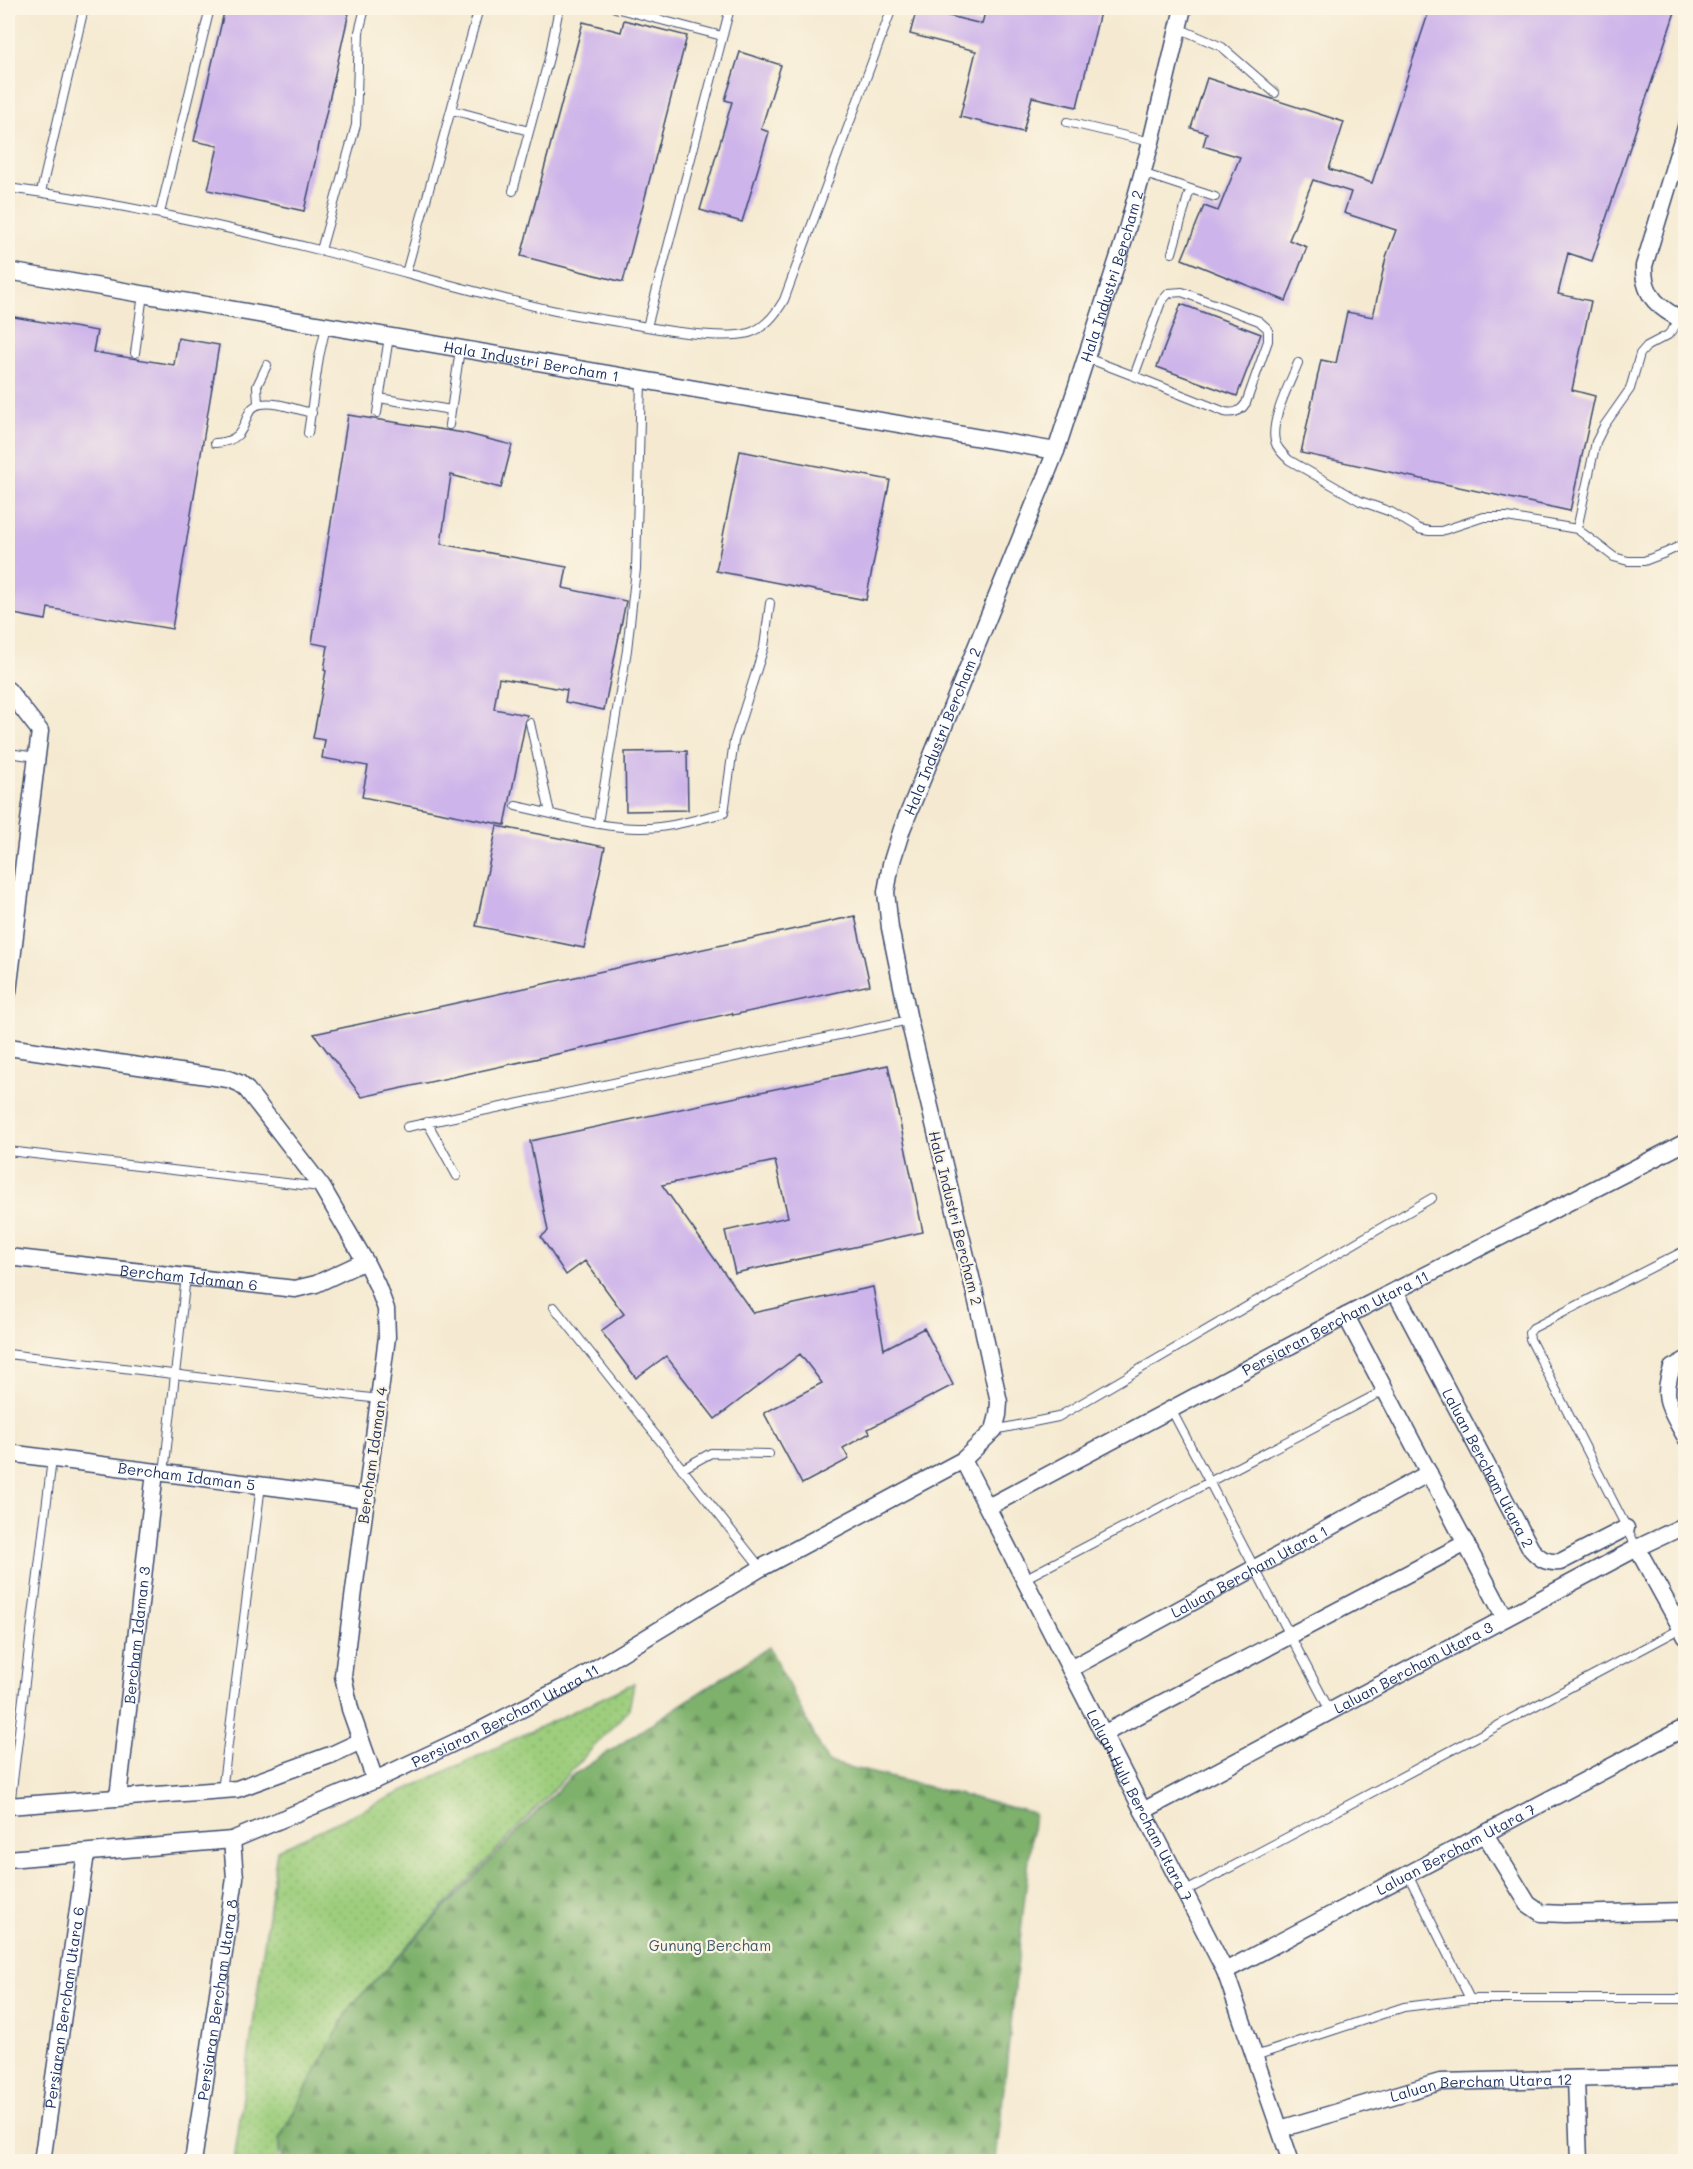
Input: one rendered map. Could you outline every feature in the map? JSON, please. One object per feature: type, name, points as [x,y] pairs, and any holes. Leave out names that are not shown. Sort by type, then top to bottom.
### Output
[{"type":"street","name":"Hala Industri Bercham 2","points":[[994,1430],[999,1402],[909,1020],[890,928],[886,892],[891,864],[902,829],[1056,452],[1124,240],[1151,142],[1183,8]]},
{"type":"street","points":[[1683,321],[1657,303],[1644,279],[1644,266],[1686,128]]},
{"type":"street","name":"Hala Industri Bercham 1","points":[[8,271],[1056,452]]},
{"type":"street","points":[[8,690],[40,731],[8,992]]},
{"type":"street","name":"Bercham Idaman 4","points":[[8,1047],[171,1069],[234,1081],[247,1090],[322,1187],[365,1261],[386,1309],[387,1337],[343,1675],[345,1692],[375,1780]]},
{"type":"street","name":"Persiaran Bercham Utara 11","points":[[988,1507],[1172,1411],[1346,1316],[1684,1145]]},
{"type":"street","name":"Bercham Idaman 6","points":[[8,1257],[186,1275],[295,1289],[316,1284],[365,1261]]},
{"type":"street","name":"Laluan Bercham Utara 2","points":[[1395,1291],[1531,1549],[1539,1558],[1549,1563],[1560,1562],[1626,1528]]},
{"type":"street","points":[[1346,1316],[1505,1618]]},
{"type":"street","points":[[1686,1360],[1672,1368],[1665,1385],[1668,1405],[1686,1437]]},
{"type":"street","points":[[963,1460],[994,1430]]},
{"type":"street","name":"Bercham Idaman 5","points":[[8,1453],[367,1499]]},
{"type":"street","name":"Persiaran Bercham Utara 11","points":[[8,1859],[232,1840],[375,1780],[479,1731],[570,1684],[760,1568],[963,1460]]},
{"type":"street","name":"Laluan Hulu Bercham Utara 7","points":[[963,1460],[1225,1971],[1292,2162]]},
{"type":"street","name":"Bercham Idaman 3","points":[[118,1798],[159,1473]]},
{"type":"street","name":"Laluan Bercham Utara 1","points":[[1070,1669],[1429,1473]]},
{"type":"street","name":"Laluan Bercham Utara 3","points":[[1143,1811],[1637,1548],[1686,1525]]},
{"type":"street","points":[[1103,1734],[1466,1543]]},
{"type":"street","points":[[1637,1548],[1684,1631]]},
{"type":"street","name":"Laluan Bercham Utara 7","points":[[1225,1971],[1686,1727]]},
{"type":"street","points":[[9,1806],[222,1791],[254,1784],[361,1741]]},
{"type":"street","points":[[1485,1834],[1528,1904],[1541,1913],[1686,1911]]},
{"type":"street","name":"Persiaran Bercham Utara 8","points":[[194,2162],[236,1878],[232,1840]]},
{"type":"street","name":"Persiaran Bercham Utara 6","points":[[42,2162],[86,1853]]},
{"type":"street","name":"Laluan Bercham Utara 12","points":[[1280,2129],[1440,2082],[1686,2076]]},
{"type":"street","points":[[1576,2079],[1579,2162]]},
{"type":"lane","points":[[41,192],[84,8]]},
{"type":"lane","points":[[160,213],[210,8]]},
{"type":"lane","points":[[321,250],[356,125],[359,32],[365,8]]},
{"type":"lane","points":[[406,273],[479,8]]},
{"type":"lane","points":[[513,191],[549,58],[559,8]]},
{"type":"lane","points":[[615,8],[722,36]]},
{"type":"lane","points":[[646,327],[730,8]]},
{"type":"lane","points":[[8,188],[79,197],[160,213],[321,250],[552,310],[668,330],[725,335],[748,333],[763,326],[777,313],[784,300],[892,8]]},
{"type":"lane","points":[[1177,28],[1222,47],[1275,93]]},
{"type":"lane","points":[[452,110],[529,131]]},
{"type":"lane","points":[[1067,122],[1151,142]]},
{"type":"lane","points":[[1142,173],[1215,197]]},
{"type":"lane","points":[[1172,253],[1190,189]]},
{"type":"lane","points":[[1087,358],[1225,412],[1237,411],[1246,403],[1268,341],[1268,329],[1259,321],[1193,296],[1182,292],[1169,293],[1161,302],[1134,376]]},
{"type":"lane","points":[[135,353],[143,294]]},
{"type":"lane","points":[[1577,530],[1596,442],[1630,389],[1640,354],[1647,346],[1668,334],[1683,321]]},
{"type":"lane","points":[[308,433],[326,326]]},
{"type":"lane","points":[[377,413],[389,337]]},
{"type":"lane","points":[[449,425],[460,349]]},
{"type":"lane","points":[[1298,363],[1276,419],[1275,442],[1281,452],[1289,460],[1360,501],[1391,512],[1419,529],[1441,531],[1469,520],[1484,517],[1507,517],[1577,530],[1614,557],[1628,561],[1644,561],[1686,543]]},
{"type":"lane","points":[[258,404],[258,386],[267,365]]},
{"type":"lane","points":[[598,823],[627,650],[636,569],[641,380]]},
{"type":"lane","points":[[379,398],[451,410]]},
{"type":"lane","points":[[215,443],[225,442],[240,434],[252,407],[258,404],[312,413]]},
{"type":"lane","points":[[516,806],[620,827],[644,828],[673,825],[724,813],[734,741],[764,647],[770,603]]},
{"type":"lane","points":[[530,723],[550,813]]},
{"type":"lane","points":[[8,753],[37,757]]},
{"type":"lane","points":[[407,1127],[909,1020]]},
{"type":"lane","points":[[427,1122],[457,1176]]},
{"type":"lane","points":[[8,1151],[322,1187]]},
{"type":"lane","points":[[994,1430],[1058,1417],[1432,1198]]},
{"type":"lane","points":[[1637,1548],[1530,1340],[1529,1333],[1533,1328],[1686,1250]]},
{"type":"lane","points":[[159,1473],[176,1374],[186,1275]]},
{"type":"lane","points":[[554,1307],[760,1568]]},
{"type":"lane","points":[[8,1354],[380,1399]]},
{"type":"lane","points":[[1024,1579],[1385,1390]]},
{"type":"lane","points":[[1172,1411],[1330,1711]]},
{"type":"lane","points":[[682,1469],[711,1453],[769,1454]]},
{"type":"lane","points":[[9,1806],[52,1459]]},
{"type":"lane","points":[[222,1791],[261,1485]]},
{"type":"lane","points":[[1184,1892],[1684,1631]]},
{"type":"lane","points":[[1408,1875],[1470,1999]]},
{"type":"lane","points":[[1255,2056],[1404,2007],[1470,1999],[1686,1999]]},
{"type":"green space","name":"Gunung Bercham","points":[[769,1647],[828,1762],[1034,1813],[996,2161],[283,2161],[279,2140],[351,2006],[570,1777]]},
{"type":"green space","points":[[634,1683],[629,1709],[351,2006],[279,2139],[279,2161],[234,2162],[277,1850]]},
{"type":"building","points":[[225,8],[350,8],[304,211],[208,190],[218,146],[194,141]]},
{"type":"building","points":[[917,8],[982,24],[986,8],[1101,8],[1077,107],[1032,97],[1023,132],[960,117],[976,51],[910,34]]},
{"type":"building","points":[[1430,8],[1662,8],[1675,12],[1592,261],[1568,253],[1558,294],[1591,301],[1572,390],[1595,396],[1570,511],[1301,453],[1321,360],[1336,363],[1347,312],[1373,317],[1386,257],[1396,230],[1344,213],[1351,192],[1313,180],[1289,240],[1307,247],[1286,301],[1182,259],[1204,206],[1218,211],[1240,157],[1203,146],[1207,133],[1191,128],[1207,78],[1344,122],[1329,169],[1372,183]]},
{"type":"building","points":[[624,20],[687,36],[623,282],[521,256],[583,22],[621,32]]},
{"type":"building","points":[[740,52],[781,65],[761,129],[769,132],[742,222],[700,210],[732,102],[725,100]]},
{"type":"building","points":[[1181,304],[1261,334],[1237,396],[1157,367]]},
{"type":"building","points":[[8,316],[97,331],[93,352],[174,365],[178,338],[219,345],[172,629],[48,608],[46,620],[8,613]]},
{"type":"building","points":[[348,415],[464,433],[512,445],[501,488],[451,475],[441,544],[567,567],[563,588],[626,601],[604,710],[565,702],[567,690],[499,678],[494,709],[527,715],[505,825],[362,797],[368,766],[322,758],[325,740],[313,738],[326,671],[324,670],[328,646],[312,643]]},
{"type":"building","points":[[740,451],[890,480],[866,600],[716,571]]},
{"type":"building","points":[[687,751],[688,810],[626,811],[625,752]]},
{"type":"building","points":[[497,826],[605,847],[584,948],[476,926]]},
{"type":"building","points":[[855,916],[870,985],[733,1015],[732,1013],[362,1097],[314,1034]]},
{"type":"building","points":[[888,1065],[923,1232],[735,1273],[725,1231],[788,1217],[775,1161],[662,1185],[753,1313],[873,1287],[884,1349],[924,1328],[953,1385],[868,1429],[870,1433],[843,1448],[849,1459],[802,1484],[764,1413],[822,1383],[800,1354],[715,1419],[666,1356],[636,1378],[601,1331],[624,1314],[585,1261],[566,1275],[541,1237],[548,1231],[530,1141]]}]
